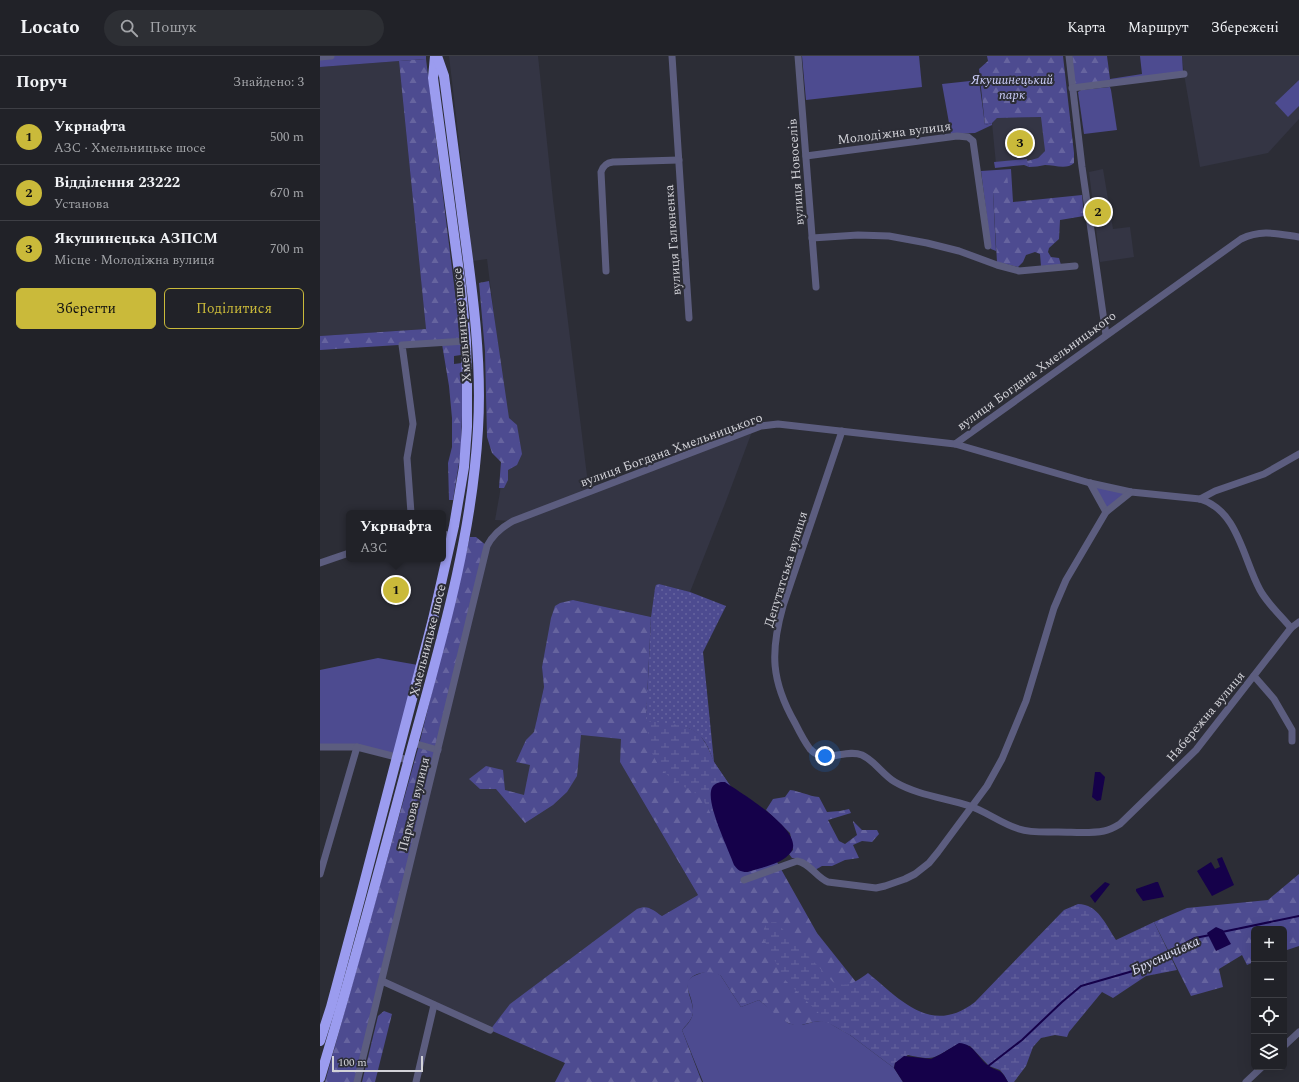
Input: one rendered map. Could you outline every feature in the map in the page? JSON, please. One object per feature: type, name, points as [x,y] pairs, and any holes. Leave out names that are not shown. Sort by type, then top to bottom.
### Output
[{"type":"highway","name":"Хмельницьке шосе","points":[[436,56],[433,78],[460,287],[466,340],[468,382],[464,467],[446,546]]},
{"type":"highway","name":"Хмельницьке шосе","points":[[320,1078],[341,1010],[446,623],[465,538],[474,470],[478,427],[478,349],[471,278],[444,76],[436,56]]},
{"type":"highway","points":[[448,535],[465,538]]},
{"type":"highway","name":"Хмельницьке шосе","points":[[320,1042],[341,970],[433,619],[443,562]]},
{"type":"street","points":[[320,57],[331,56]]},
{"type":"street","name":"вулиця Галюненка","points":[[672,56],[689,318]]},
{"type":"street","name":"вулиця Новоселів","points":[[798,56],[816,287]]},
{"type":"street","points":[[1069,56],[1072,88],[1106,335]]},
{"type":"street","points":[[1072,88],[1184,74]]},
{"type":"street","name":"Молодіжна вулиця","points":[[806,156],[958,136],[968,137],[973,141],[988,246]]},
{"type":"street","points":[[606,271],[602,167],[613,162],[679,160]]},
{"type":"street","name":"вулиця Богдана Хмельницького","points":[[496,533],[513,521],[761,426],[778,424],[955,444],[1241,239],[1254,233],[1261,232],[1299,237]]},
{"type":"street","points":[[812,238],[868,235],[889,236],[959,251],[997,265],[1019,270],[1075,266]]},
{"type":"street","points":[[412,510],[407,458],[413,424],[402,346],[466,340]]},
{"type":"street","name":"Депутатська вулиця","points":[[842,431],[779,623],[776,646],[775,671],[781,696],[808,746],[818,754],[826,756],[860,754],[868,759],[894,782],[971,807],[1024,831],[1088,833]]},
{"type":"street","points":[[955,444],[1090,483],[1131,492],[1200,498],[1214,504],[1234,530],[1261,591],[1291,628]]},
{"type":"street","points":[[1200,498],[1215,491],[1264,474],[1299,454]]},
{"type":"street","points":[[1090,483],[1106,512]]},
{"type":"street","points":[[744,880],[796,861],[802,862],[822,879],[828,882],[876,888],[905,879],[915,874],[929,863],[987,786],[997,769],[1018,723],[1032,685],[1054,608],[1066,580],[1106,512],[1131,492]]},
{"type":"street","name":"Паркова вулиця","points":[[357,1082],[487,546],[490,539],[496,533]]},
{"type":"street","points":[[320,563],[346,554]]},
{"type":"street","name":"Набережна вулиця","points":[[1088,833],[1105,831],[1120,824],[1196,750],[1291,628],[1299,622]]},
{"type":"street","points":[[1254,676],[1274,699],[1292,730],[1292,740]]},
{"type":"street","points":[[413,743],[438,750]]},
{"type":"street","points":[[320,747],[358,747],[408,760]]},
{"type":"street","points":[[320,874],[358,747]]},
{"type":"street","points":[[382,981],[490,1030]]},
{"type":"street","points":[[416,1082],[434,1005]]},
{"type":"street","points":[[1287,1043],[1299,1032]]},
{"type":"street","points":[[1246,1082],[1259,1070]]},
{"type":"shaded area","points":[[449,56],[538,56],[553,200],[589,492],[753,429],[690,592],[659,584],[655,588],[651,617],[573,600],[542,667],[544,687],[536,722],[581,735],[622,739],[620,762],[698,895],[662,916],[650,908],[490,1030],[382,981],[487,546],[512,521],[495,520],[500,492],[502,463],[512,461],[487,259],[473,261]]},
{"type":"shaded area","points":[[1182,56],[1299,56],[1299,119],[1268,153],[1200,167]]},
{"type":"shaded area","points":[[399,61],[426,329],[320,336],[320,67]]},
{"type":"shaded area","points":[[1042,117],[1045,151],[1038,158],[1027,161],[996,164],[992,123],[997,118]]},
{"type":"shaded area","points":[[1103,169],[1113,229],[1130,227],[1134,257],[1100,262],[1089,172]]},
{"type":"shaded area","points":[[1095,772],[1100,772],[1105,777],[1101,800],[1097,801],[1092,797]]},
{"type":"shaded area","points":[[721,782],[725,782],[756,803],[780,823],[789,834],[793,843],[791,852],[783,860],[747,872],[741,871],[735,867],[712,807],[712,787]]},
{"type":"shaded area","points":[[1222,857],[1234,885],[1212,896],[1197,871],[1211,862],[1215,869],[1220,867],[1217,859]]},
{"type":"shaded area","points":[[1105,882],[1110,884],[1095,903],[1090,896]]},
{"type":"shaded area","points":[[1158,882],[1164,897],[1143,901],[1136,889]]},
{"type":"shaded area","points":[[1216,927],[1223,930],[1231,944],[1216,951],[1207,933]]},
{"type":"shaded area","points":[[959,1043],[969,1046],[985,1063],[1001,1072],[1008,1082],[903,1082],[894,1068],[895,1063],[904,1056],[931,1059]]},
{"type":"green space","points":[[320,56],[426,56],[426,59],[320,67]]},
{"type":"green space","points":[[802,56],[919,56],[922,87],[806,100]]},
{"type":"green space","name":"Якушинецький парк","points":[[987,56],[1063,56],[1074,163],[1064,167],[1045,165],[1029,167],[1027,161],[1038,158],[1045,151],[1041,117],[997,118],[992,123],[985,125],[979,69],[988,61]]},
{"type":"green space","points":[[1072,56],[1107,56],[1110,79],[1109,82],[1076,86],[1074,83]]},
{"type":"green space","points":[[1140,56],[1182,56],[1183,72],[1109,82],[1110,79],[1142,74]]},
{"type":"green space","points":[[426,59],[461,341],[320,350],[320,336],[426,329],[399,61]]},
{"type":"green space","points":[[979,80],[985,125],[992,123],[992,125],[975,133],[951,134],[942,84]]},
{"type":"green space","points":[[1299,80],[1299,106],[1288,117],[1275,103]]},
{"type":"green space","points":[[1110,87],[1117,130],[1084,134],[1078,92],[1081,90]]},
{"type":"green space","points":[[1027,159],[1029,167],[1024,165],[995,168],[994,162]]},
{"type":"green space","points":[[1011,169],[1013,202],[993,192],[996,251],[991,249],[981,171]]},
{"type":"green space","points":[[1000,173],[1007,173],[1008,184],[1004,189],[1011,195],[1013,202],[1082,195],[1084,216],[1060,220],[1059,239],[1049,248],[1048,252],[1051,257],[1059,258],[1061,265],[1041,266],[1040,254],[1035,252],[1026,255],[1023,262],[1018,267],[997,262],[993,192]]},
{"type":"green space","points":[[489,281],[509,418],[517,425],[522,454],[517,465],[508,470],[508,480],[504,488],[499,488],[501,462],[492,453],[487,437],[485,351],[479,283]]},
{"type":"green space","points":[[461,343],[461,355],[454,356],[454,364],[462,363],[461,450],[453,500],[449,500],[448,463],[452,447],[452,418],[449,386],[442,344]]},
{"type":"green space","points":[[1090,483],[1131,492],[1106,512]]},
{"type":"green space","points":[[470,537],[476,537],[487,546],[357,1082],[325,1082],[419,745]]},
{"type":"green space","points":[[659,584],[690,592],[726,606],[703,652],[714,762],[708,747],[700,735],[686,727],[646,721],[651,617],[655,588],[656,585]]},
{"type":"green space","points":[[573,600],[651,617],[646,721],[706,744],[714,762],[731,787],[725,782],[713,810],[747,872],[777,862],[817,933],[856,982],[867,1000],[850,1035],[833,1025],[818,1021],[799,1026],[790,1024],[780,1018],[759,1000],[741,1007],[721,976],[716,973],[709,972],[701,973],[689,980],[688,990],[693,1007],[693,1015],[682,1030],[702,1082],[555,1082],[565,1063],[490,1030],[510,1004],[637,909],[647,907],[662,916],[698,895],[620,762],[621,739],[581,735],[577,776],[567,792],[553,805],[525,823],[496,789],[480,789],[469,779],[486,766],[503,770],[505,790],[524,795],[530,765],[516,762],[526,740],[534,732],[544,687],[542,667],[551,618],[555,606],[560,603]]},
{"type":"green space","points":[[378,658],[418,665],[394,756],[357,747],[320,747],[320,670]]},
{"type":"green space","points":[[649,688],[682,725],[700,735],[714,762],[731,787],[725,785],[710,798],[723,836],[701,796],[675,782],[660,768],[652,753],[646,721],[647,690]]},
{"type":"green space","points":[[790,790],[819,797],[827,812],[849,809],[851,813],[828,820],[839,841],[845,844],[857,835],[853,821],[862,830],[877,830],[879,834],[872,842],[862,841],[853,845],[859,858],[845,860],[832,866],[822,866],[815,870],[797,858],[792,858],[789,854],[793,850],[790,833],[766,810],[773,799],[785,797]]},
{"type":"green space","points":[[1299,874],[1299,946],[1287,950],[1287,926],[1251,926],[1251,963],[1247,965],[1242,955],[1219,969],[1223,987],[1191,996],[1154,922],[1187,908],[1268,900]]},
{"type":"green space","points":[[1078,904],[1085,905],[1096,911],[1101,916],[1116,940],[1154,922],[1177,970],[1146,976],[1113,998],[1102,992],[1069,1032],[1067,1037],[1055,1035],[1041,1038],[1033,1047],[1026,1066],[1014,1082],[1008,1082],[1000,1070],[989,1066],[970,1046],[959,1044],[940,1055],[931,1058],[908,1055],[895,1063],[894,1068],[850,1035],[829,1023],[785,980],[763,936],[766,925],[776,922],[833,982],[843,985],[852,983],[868,973],[892,994],[917,1010],[931,1015],[944,1016],[959,1012],[975,1002],[1064,910]]},
{"type":"green space","points":[[709,971],[716,972],[721,976],[741,1007],[759,1000],[788,1023],[802,1025],[822,1021],[829,1023],[850,1035],[894,1068],[903,1082],[703,1082],[682,1030],[689,1022],[693,1014],[692,1003],[687,986],[688,982],[691,978],[698,974]]},
{"type":"green space","points":[[384,1011],[392,1014],[375,1082],[362,1082],[378,1016]]},
{"type":"waterway","name":"Брусничівка","points":[[1222,932],[1299,916]]},
{"type":"waterway","name":"Брусничівка","points":[[987,1067],[1022,1040],[1081,986],[1133,971],[1195,938],[1210,935]]},
{"type":"place","name":"Якушинецька АЗПСМ","points":[[1020,143]]},
{"type":"place","name":"Відділення 23222","points":[[1098,212]]},
{"type":"place","name":"Укрнафта","points":[[396,590]]}]
